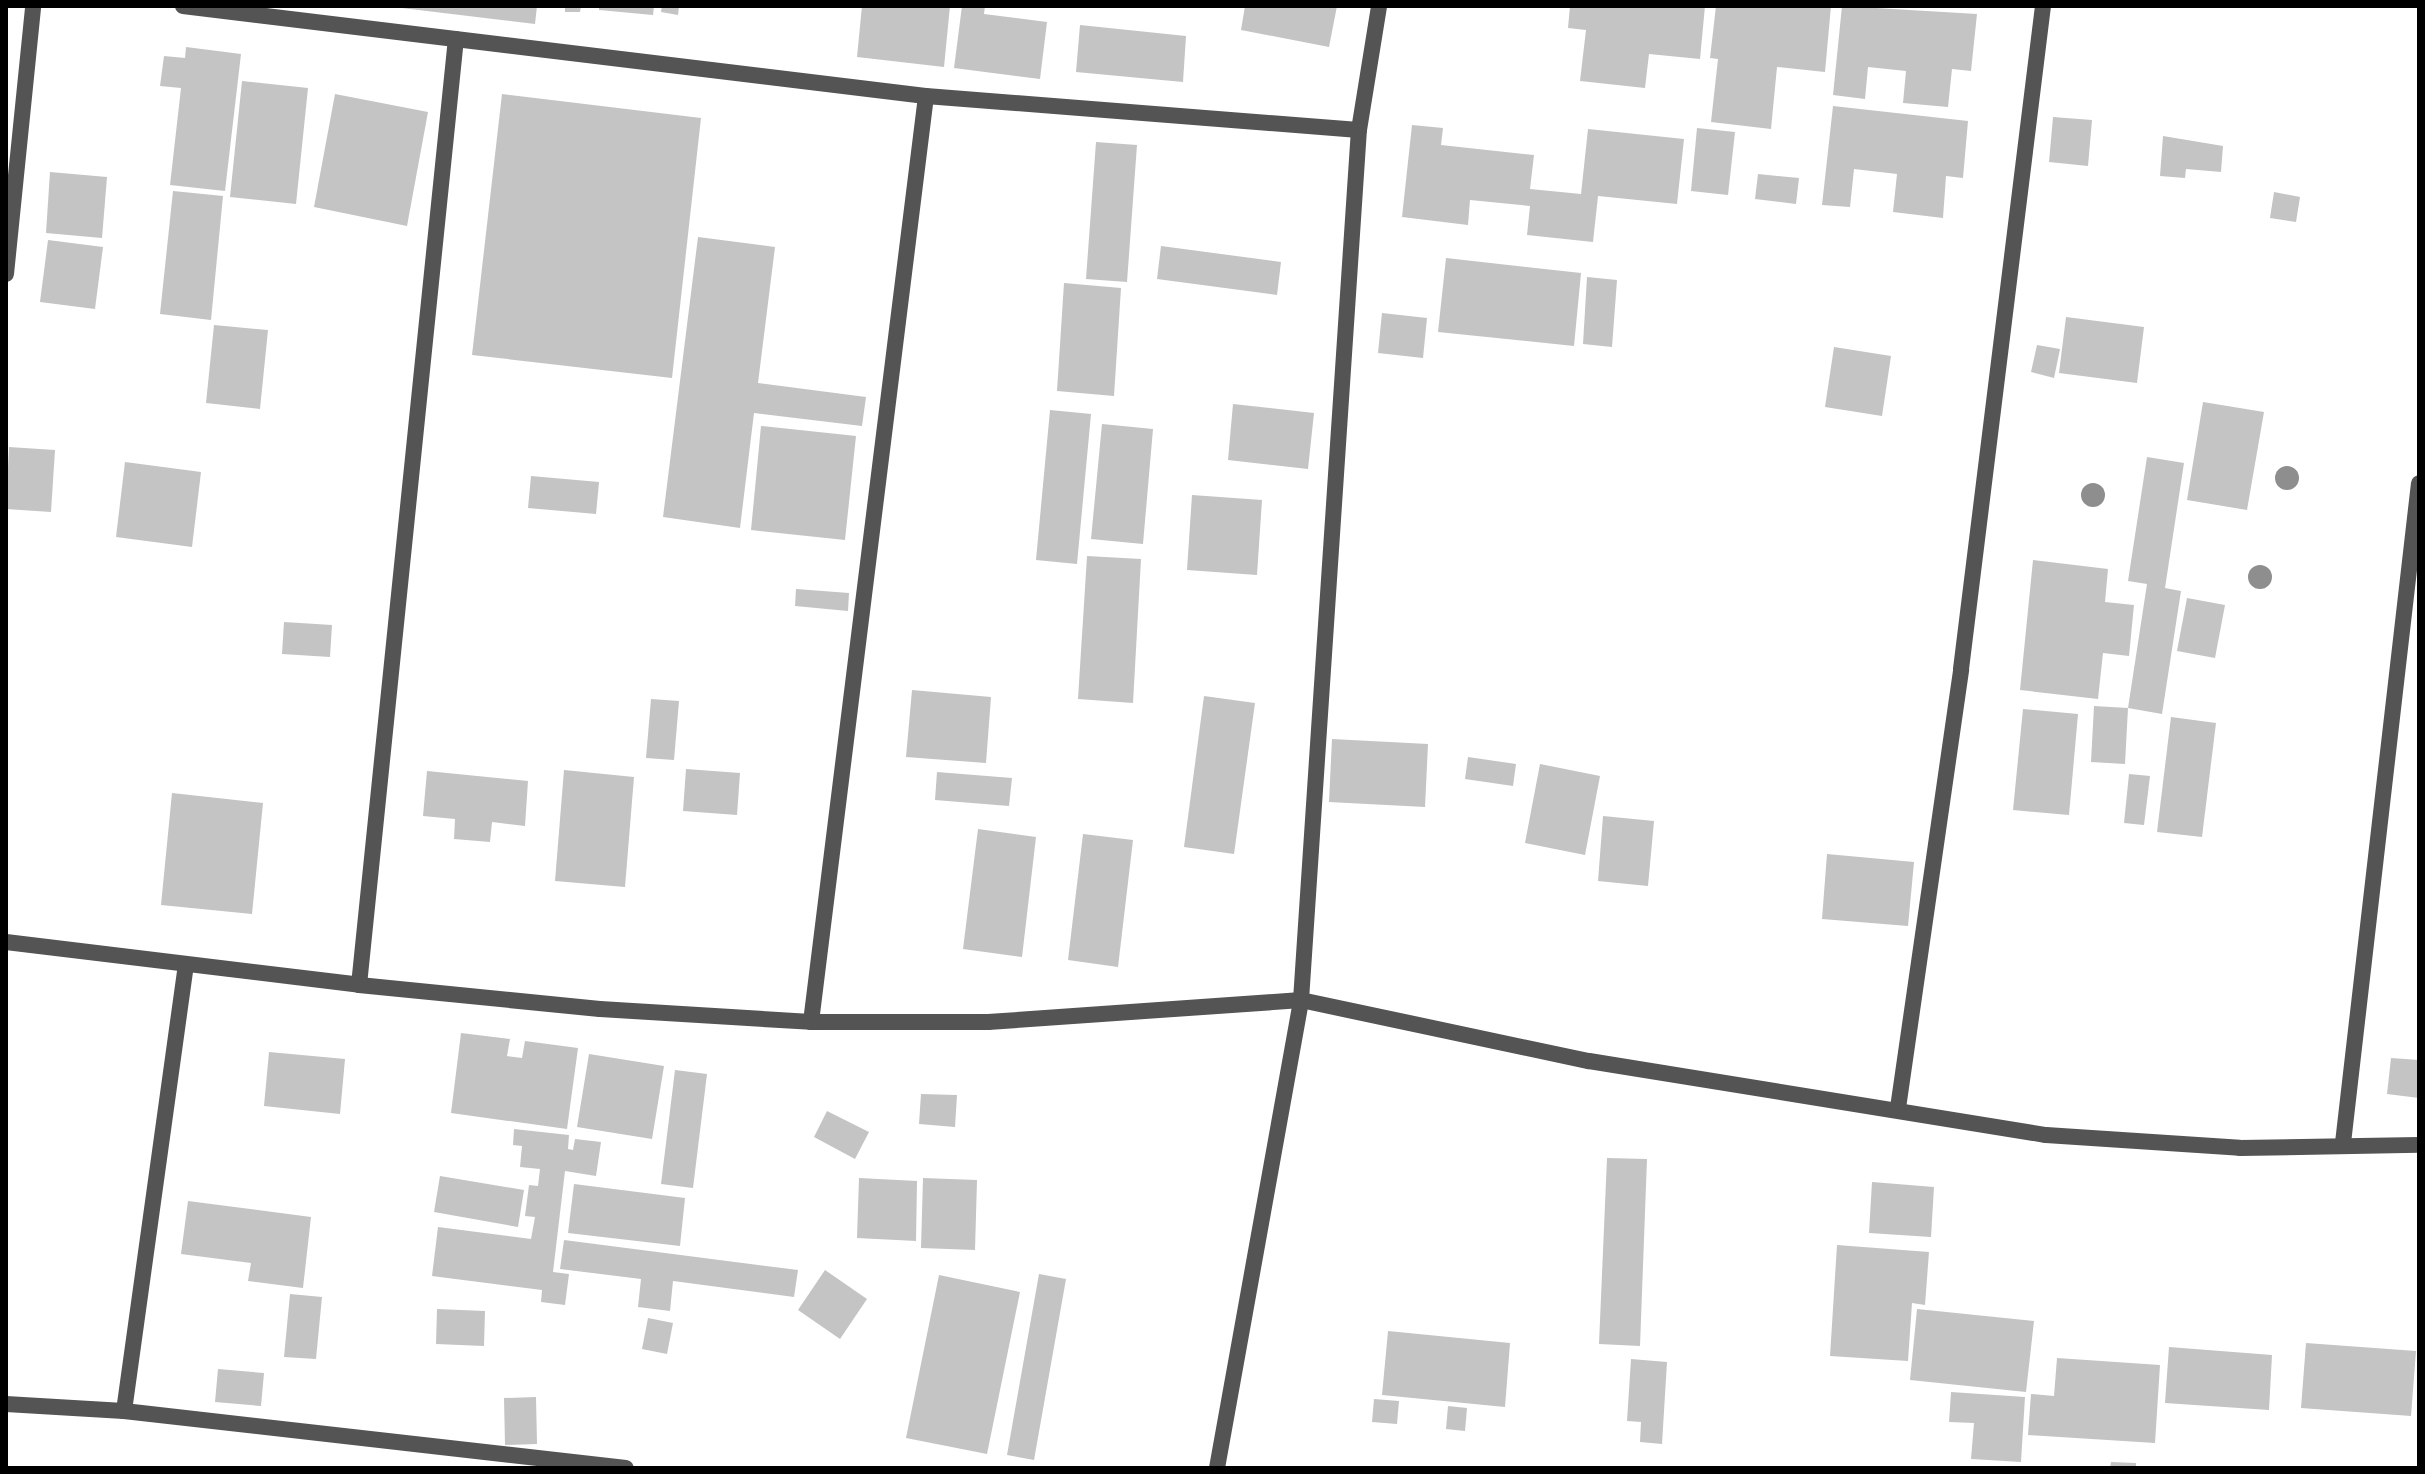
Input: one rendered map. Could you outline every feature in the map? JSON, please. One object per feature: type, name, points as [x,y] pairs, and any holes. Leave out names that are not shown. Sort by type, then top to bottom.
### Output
[{"type":"street","points":[[6,274],[33,6]]},
{"type":"street","points":[[183,6],[926,96],[1359,130]]},
{"type":"street","points":[[1217,1468],[1301,1000],[1359,130],[1379,6]]},
{"type":"street","points":[[1898,1108],[1961,669],[2043,6]]},
{"type":"street","points":[[359,985],[456,39]]},
{"type":"street","points":[[811,1022],[926,96]]},
{"type":"street","points":[[2343,1143],[2419,483]]},
{"type":"street","points":[[6,942],[359,985],[600,1009],[811,1022],[988,1022],[1301,1000],[1589,1061],[1898,1108],[2046,1135],[2240,1148],[2343,1143],[2419,1145]]},
{"type":"street","points":[[124,1411],[186,964]]},
{"type":"street","points":[[6,1404],[124,1411],[626,1468]]},
{"type":"building","points":[[385,6],[537,6],[535,24]]},
{"type":"building","points":[[565,6],[581,6],[580,12],[565,12]]},
{"type":"building","points":[[599,6],[654,6],[653,15],[599,10]]},
{"type":"building","points":[[662,6],[679,6],[678,15],[661,12]]},
{"type":"building","points":[[862,6],[950,6],[944,67],[857,57]]},
{"type":"building","points":[[962,6],[985,6],[984,14],[1047,22],[1040,79],[954,68]]},
{"type":"building","points":[[1245,6],[1337,6],[1329,47],[1241,30]]},
{"type":"building","points":[[1570,6],[1705,6],[1700,59],[1649,54],[1645,88],[1580,81],[1586,30],[1568,28]]},
{"type":"building","points":[[1716,6],[1831,6],[1825,72],[1777,67],[1771,129],[1711,122],[1718,59],[1710,58]]},
{"type":"building","points":[[1842,6],[1977,14],[1971,71],[1952,69],[1948,107],[1903,103],[1906,71],[1868,67],[1865,99],[1833,95]]},
{"type":"building","points":[[1080,25],[1186,36],[1183,82],[1076,72]]},
{"type":"building","points":[[186,47],[241,54],[225,191],[170,185],[181,88],[160,86],[164,56],[185,58]]},
{"type":"building","points":[[242,81],[308,88],[296,204],[230,197]]},
{"type":"building","points":[[335,94],[428,112],[407,226],[314,207]]},
{"type":"building","points":[[502,94],[701,118],[672,378],[472,355]]},
{"type":"building","points":[[1833,106],[1968,121],[1963,178],[1946,176],[1943,218],[1893,212],[1897,174],[1854,169],[1850,207],[1822,205]]},
{"type":"building","points":[[2053,117],[2092,120],[2088,166],[2049,162]]},
{"type":"building","points":[[1412,125],[1443,128],[1441,145],[1534,155],[1530,189],[1581,194],[1588,129],[1684,139],[1677,204],[1598,196],[1593,242],[1527,235],[1530,206],[1470,200],[1468,225],[1402,217]]},
{"type":"building","points":[[1697,128],[1735,132],[1728,195],[1691,191]]},
{"type":"building","points":[[2163,136],[2223,146],[2221,172],[2186,169],[2185,178],[2160,176]]},
{"type":"building","points":[[1096,142],[1137,145],[1127,282],[1086,279]]},
{"type":"building","points":[[50,172],[107,177],[102,238],[46,233]]},
{"type":"building","points":[[1758,174],[1799,178],[1796,204],[1755,199]]},
{"type":"building","points":[[173,191],[223,196],[211,320],[160,314]]},
{"type":"building","points":[[2274,192],[2300,197],[2296,222],[2270,218]]},
{"type":"building","points":[[698,237],[775,247],[758,383],[866,397],[862,426],[754,413],[740,528],[663,517]]},
{"type":"building","points":[[48,240],[103,247],[95,309],[40,302]]},
{"type":"building","points":[[1161,246],[1281,262],[1277,295],[1157,279]]},
{"type":"building","points":[[1446,258],[1581,273],[1574,346],[1438,332]]},
{"type":"building","points":[[1587,277],[1617,280],[1612,347],[1583,344]]},
{"type":"building","points":[[1064,283],[1121,288],[1114,396],[1057,391]]},
{"type":"building","points":[[1382,313],[1427,318],[1423,358],[1378,353]]},
{"type":"building","points":[[2066,317],[2144,327],[2137,383],[2059,373]]},
{"type":"building","points":[[214,325],[268,330],[260,409],[206,403]]},
{"type":"building","points":[[2037,345],[2060,349],[2054,378],[2031,372]]},
{"type":"building","points":[[1834,347],[1891,356],[1882,416],[1825,407]]},
{"type":"building","points":[[2203,402],[2264,412],[2247,510],[2187,500]]},
{"type":"building","points":[[1233,404],[1314,413],[1308,469],[1228,460]]},
{"type":"building","points":[[1050,410],[1091,414],[1077,564],[1036,560]]},
{"type":"building","points":[[1102,424],[1153,429],[1143,544],[1091,539]]},
{"type":"building","points":[[761,426],[856,436],[845,540],[751,530]]},
{"type":"building","points":[[9,447],[55,450],[51,512],[6,509]]},
{"type":"building","points":[[2147,457],[2184,463],[2165,588],[2181,591],[2162,714],[2128,708],[2147,584],[2128,581]]},
{"type":"building","points":[[125,462],[201,472],[192,547],[116,537]]},
{"type":"building","points":[[531,476],[599,482],[596,514],[528,508]]},
{"type":"building","points":[[1192,495],[1262,500],[1257,575],[1187,570]]},
{"type":"building","points":[[1087,556],[1141,559],[1133,703],[1078,699]]},
{"type":"building","points":[[2033,560],[2108,569],[2105,602],[2134,605],[2129,656],[2103,653],[2098,699],[2020,690]]},
{"type":"building","points":[[796,589],[849,593],[848,611],[795,606]]},
{"type":"building","points":[[2187,598],[2225,605],[2215,658],[2177,651]]},
{"type":"building","points":[[284,622],[332,625],[330,657],[282,654]]},
{"type":"building","points":[[912,690],[991,697],[986,763],[906,757]]},
{"type":"building","points":[[1204,696],[1255,703],[1234,854],[1184,847]]},
{"type":"building","points":[[651,699],[679,701],[674,760],[646,758]]},
{"type":"building","points":[[2094,706],[2128,708],[2125,764],[2091,762]]},
{"type":"building","points":[[2023,709],[2078,714],[2069,815],[2013,810]]},
{"type":"building","points":[[2171,717],[2216,723],[2202,837],[2157,832]]},
{"type":"building","points":[[1332,739],[1428,744],[1425,807],[1329,802]]},
{"type":"building","points":[[1468,757],[1516,764],[1513,786],[1465,779]]},
{"type":"building","points":[[1540,764],[1600,776],[1585,855],[1525,843]]},
{"type":"building","points":[[686,769],[740,773],[737,815],[683,811]]},
{"type":"building","points":[[564,770],[634,777],[625,887],[555,881]]},
{"type":"building","points":[[427,771],[528,781],[525,826],[492,822],[490,842],[454,839],[455,819],[423,816]]},
{"type":"building","points":[[937,772],[1012,778],[1009,806],[935,800]]},
{"type":"building","points":[[2129,774],[2150,776],[2144,825],[2124,823]]},
{"type":"building","points":[[172,793],[263,803],[252,914],[161,905]]},
{"type":"building","points":[[1603,816],[1654,821],[1648,886],[1598,881]]},
{"type":"building","points":[[978,829],[1036,837],[1022,957],[963,949]]},
{"type":"building","points":[[1083,834],[1133,840],[1118,967],[1068,960]]},
{"type":"building","points":[[1827,854],[1914,862],[1908,926],[1822,919]]},
{"type":"building","points":[[461,1033],[510,1039],[507,1056],[522,1058],[525,1041],[578,1048],[567,1129],[451,1113]]},
{"type":"building","points":[[269,1052],[345,1059],[340,1114],[264,1106]]},
{"type":"building","points":[[589,1054],[664,1066],[652,1139],[577,1127]]},
{"type":"building","points":[[2391,1058],[2419,1060],[2419,1098],[2387,1094]]},
{"type":"building","points":[[675,1070],[707,1074],[693,1188],[661,1184]]},
{"type":"building","points":[[921,1094],[957,1095],[955,1127],[919,1124]]},
{"type":"building","points":[[827,1111],[869,1132],[855,1159],[814,1137]]},
{"type":"building","points":[[514,1129],[569,1135],[568,1149],[573,1150],[575,1139],[601,1142],[596,1176],[565,1171],[553,1272],[569,1274],[565,1305],[541,1302],[542,1290],[432,1276],[438,1227],[531,1239],[535,1217],[525,1216],[529,1185],[538,1186],[540,1169],[520,1167],[522,1146],[513,1145]]},
{"type":"building","points":[[1607,1158],[1647,1159],[1640,1346],[1599,1344]]},
{"type":"building","points":[[440,1176],[524,1190],[518,1227],[434,1212]]},
{"type":"building","points":[[859,1178],[917,1181],[916,1241],[857,1238]]},
{"type":"building","points":[[923,1178],[977,1180],[975,1250],[921,1248]]},
{"type":"building","points":[[1872,1182],[1934,1187],[1931,1237],[1869,1233]]},
{"type":"building","points":[[574,1184],[685,1198],[680,1246],[568,1233]]},
{"type":"building","points":[[188,1201],[311,1217],[303,1288],[248,1281],[251,1263],[181,1254]]},
{"type":"building","points":[[564,1240],[798,1270],[794,1297],[673,1281],[670,1311],[638,1307],[641,1279],[560,1269]]},
{"type":"building","points":[[1837,1245],[1929,1252],[1925,1305],[1912,1303],[1908,1361],[1830,1356]]},
{"type":"building","points":[[825,1270],[867,1299],[840,1339],[798,1310]]},
{"type":"building","points":[[1039,1274],[1066,1279],[1034,1460],[1007,1455]]},
{"type":"building","points":[[939,1275],[1020,1292],[987,1454],[906,1438]]},
{"type":"building","points":[[290,1294],[322,1297],[316,1359],[284,1357]]},
{"type":"building","points":[[437,1309],[485,1311],[484,1346],[436,1344]]},
{"type":"building","points":[[1917,1309],[2034,1321],[2026,1392],[1910,1380]]},
{"type":"building","points":[[648,1318],[673,1323],[667,1354],[642,1349]]},
{"type":"building","points":[[1388,1331],[1510,1343],[1505,1407],[1382,1395]]},
{"type":"building","points":[[2306,1343],[2416,1351],[2411,1416],[2301,1408]]},
{"type":"building","points":[[2169,1347],[2272,1355],[2269,1410],[2165,1403]]},
{"type":"building","points":[[2057,1358],[2160,1365],[2155,1443],[2028,1435],[2031,1394],[2054,1396]]},
{"type":"building","points":[[1631,1359],[1667,1362],[1662,1444],[1640,1442],[1641,1422],[1627,1421]]},
{"type":"building","points":[[218,1369],[264,1373],[261,1406],[215,1402]]},
{"type":"building","points":[[1951,1392],[2025,1397],[2021,1462],[1971,1459],[1974,1423],[1949,1422]]},
{"type":"building","points":[[536,1397],[537,1444],[505,1445],[504,1398]]},
{"type":"building","points":[[1374,1399],[1399,1401],[1397,1424],[1372,1422]]},
{"type":"building","points":[[1448,1406],[1467,1408],[1465,1431],[1446,1429]]},
{"type":"building","points":[[2111,1462],[2136,1463],[2136,1468],[2110,1468]]}]
